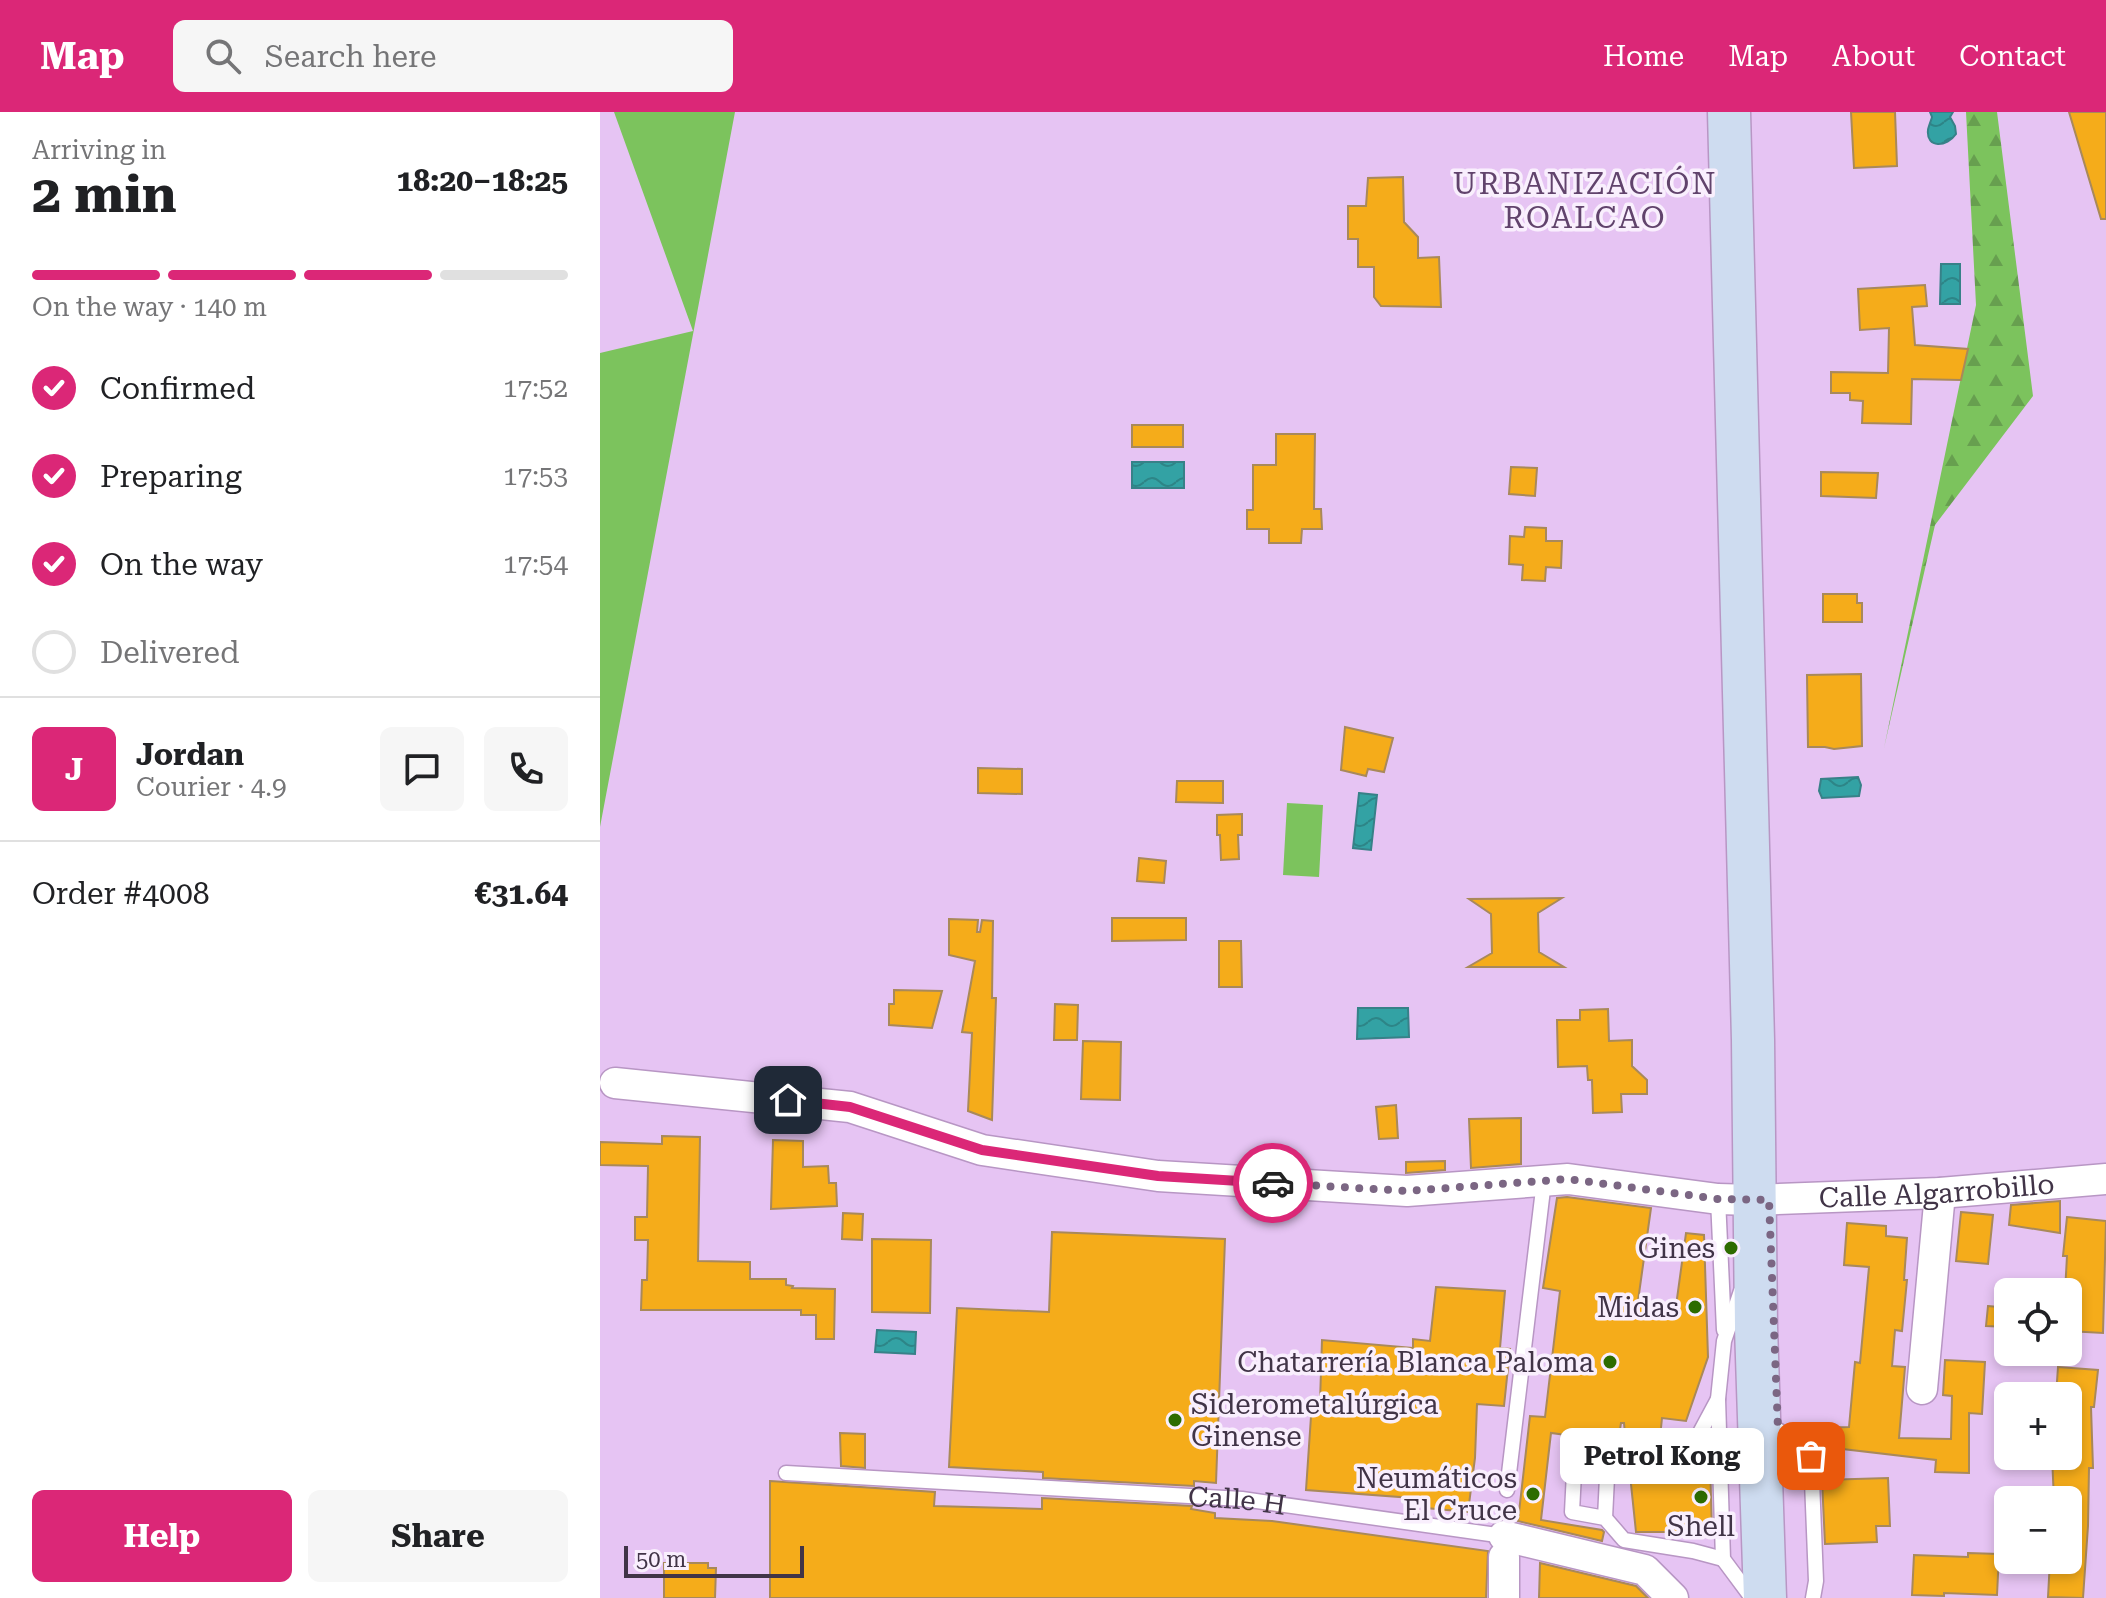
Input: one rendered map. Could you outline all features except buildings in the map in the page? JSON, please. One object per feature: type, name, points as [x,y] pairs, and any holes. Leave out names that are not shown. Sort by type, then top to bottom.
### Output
[{"type":"main road","points":[[1729,112],[1753,1040],[1749,1210],[1799,1590]]},
{"type":"main road","points":[[1751,112],[1768,946],[1740,1334],[1765,1598]]},
{"type":"street","name":"Calle Algarrobillo","points":[[615,1083],[850,1107],[982,1150],[1158,1176],[1407,1191],[1568,1179],[1749,1210],[2106,1179]]},
{"type":"street","points":[[1922,1389],[1940,1193]]},
{"type":"street","points":[[1504,1547],[1504,1598]]},
{"type":"street","name":"Calle H","points":[[1504,1547],[1645,1570],[1673,1598]]},
{"type":"lane","points":[[1507,1490],[1544,1181]]},
{"type":"lane","points":[[1723,1559],[1624,1540],[1605,1518],[1572,1512],[1575,1453],[1617,1457],[1696,1440],[1718,1399],[1740,1334],[1749,1210]]},
{"type":"lane","points":[[1718,1399],[1723,1559],[1752,1598]]},
{"type":"lane","points":[[1605,1518],[1608,1457]]},
{"type":"lane","name":"Calle H","points":[[786,1473],[1242,1499],[1504,1547]]},
{"type":"lane","points":[[1799,1590],[1813,1598]]},
{"type":"lane","points":[[1799,1590],[1822,1598]]},
{"type":"green space","points":[[614,112],[735,112],[600,827],[600,353],[693,331]]},
{"type":"green space","points":[[1966,112],[1997,112],[2033,396],[1935,525],[1884,748],[1976,305]]},
{"type":"green space","points":[[1287,803],[1323,805],[1319,877],[1283,875]]},
{"type":"water","points":[[1930,112],[1953,112],[1950,117],[1956,134],[1948,142],[1938,144],[1930,140]]},
{"type":"water","points":[[1941,264],[1960,264],[1960,304],[1940,304]]},
{"type":"water","points":[[1132,462],[1184,462],[1184,488],[1132,488]]},
{"type":"water","points":[[1858,777],[1861,785],[1859,796],[1822,798],[1819,791],[1821,779]]},
{"type":"water","points":[[1359,793],[1377,795],[1371,850],[1353,848]]},
{"type":"water","points":[[1358,1008],[1408,1008],[1409,1037],[1357,1039]]},
{"type":"water","points":[[877,1330],[916,1332],[915,1354],[875,1352]]},
{"type":"way so far","points":[[1273,1183],[1407,1191],[1568,1179],[1718,1199],[1769,1200],[1778,1430],[1811,1456]]},
{"type":"place","name":"Gines","points":[[1731,1248]]},
{"type":"place","name":"Midas","points":[[1695,1307]]},
{"type":"place","name":"Chatarrería Blanca Paloma","points":[[1610,1362]]},
{"type":"place","name":"Siderometalúrgica Ginense","points":[[1175,1420]]},
{"type":"place","name":"Petrol Kong","points":[[1811,1456]]},
{"type":"place","name":"Neumáticos El Cruce","points":[[1533,1494]]},
{"type":"place","name":"Shell","points":[[1701,1497]]},
{"type":"district","name":"URBANIZACIÓN ROALCAO","points":[[1585,201]]},
{"type":"route","points":[[788,1100],[850,1107],[982,1150],[1158,1176],[1273,1183]]}]
